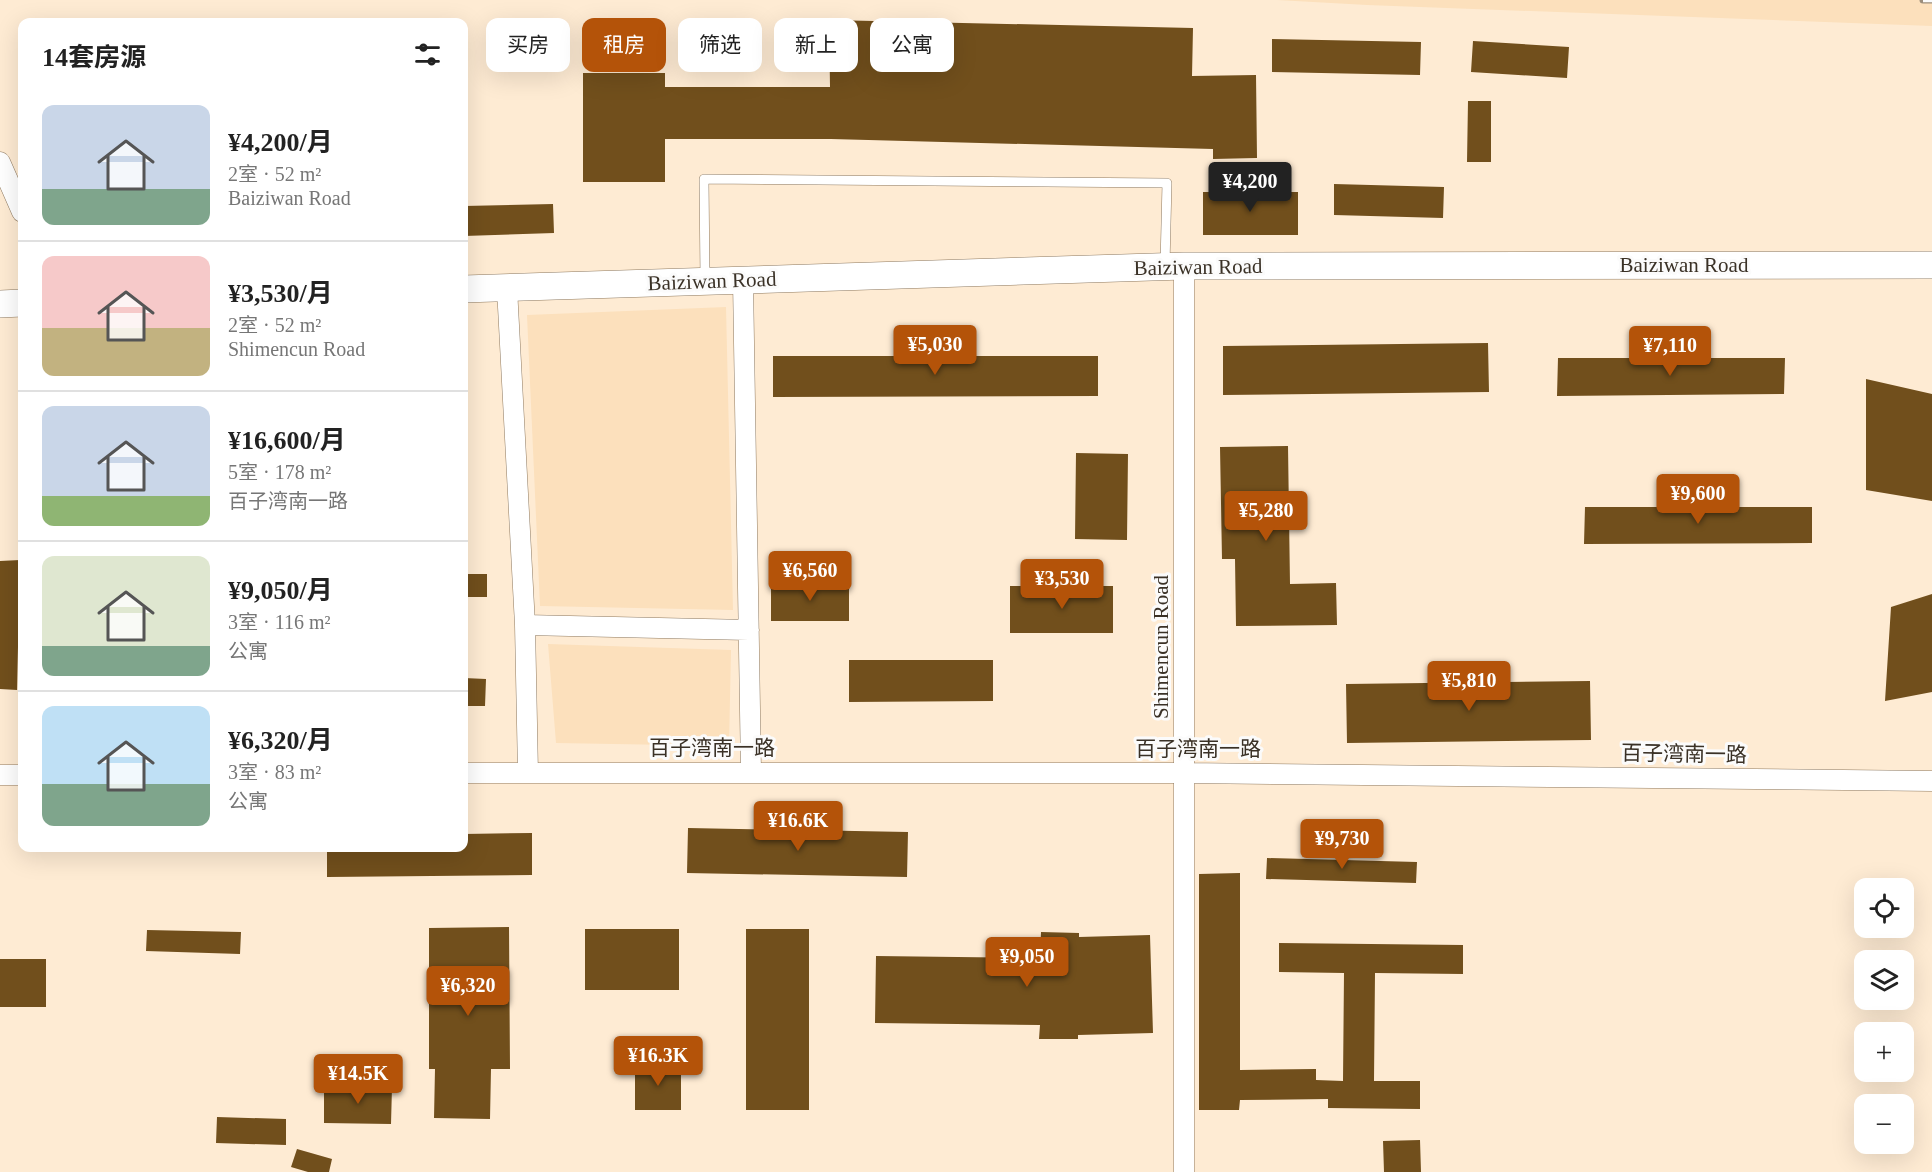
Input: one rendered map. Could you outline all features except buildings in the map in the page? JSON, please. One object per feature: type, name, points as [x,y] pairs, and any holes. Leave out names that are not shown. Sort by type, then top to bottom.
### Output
[{"type":"street","points":[[0,162],[18,203]]},
{"type":"street","name":"Baiziwan Road","points":[[468,289],[1175,267],[1932,265]]},
{"type":"street","name":"Shimencun Road","points":[[1175,267],[1185,773],[1185,1172]]},
{"type":"street","points":[[743,281],[751,771]]},
{"type":"street","points":[[507,288],[525,625],[528,772]]},
{"type":"street","points":[[0,304],[18,303]]},
{"type":"street","points":[[525,625],[749,630]]},
{"type":"street","name":"百子湾南一路","points":[[468,773],[751,771],[1185,773],[1932,781]]},
{"type":"street","points":[[0,775],[18,775]]},
{"type":"lane","points":[[705,282],[704,179],[1167,183],[1175,267]]},
{"type":"shaded area","points":[[1277,0],[1932,0],[1932,26],[1367,5]]},
{"type":"shaded area","points":[[726,307],[733,610],[540,606],[527,315]]},
{"type":"shaded area","points":[[548,644],[731,650],[729,746],[556,743]]},
{"type":"railway","points":[[1923,0],[1932,0]]}]
